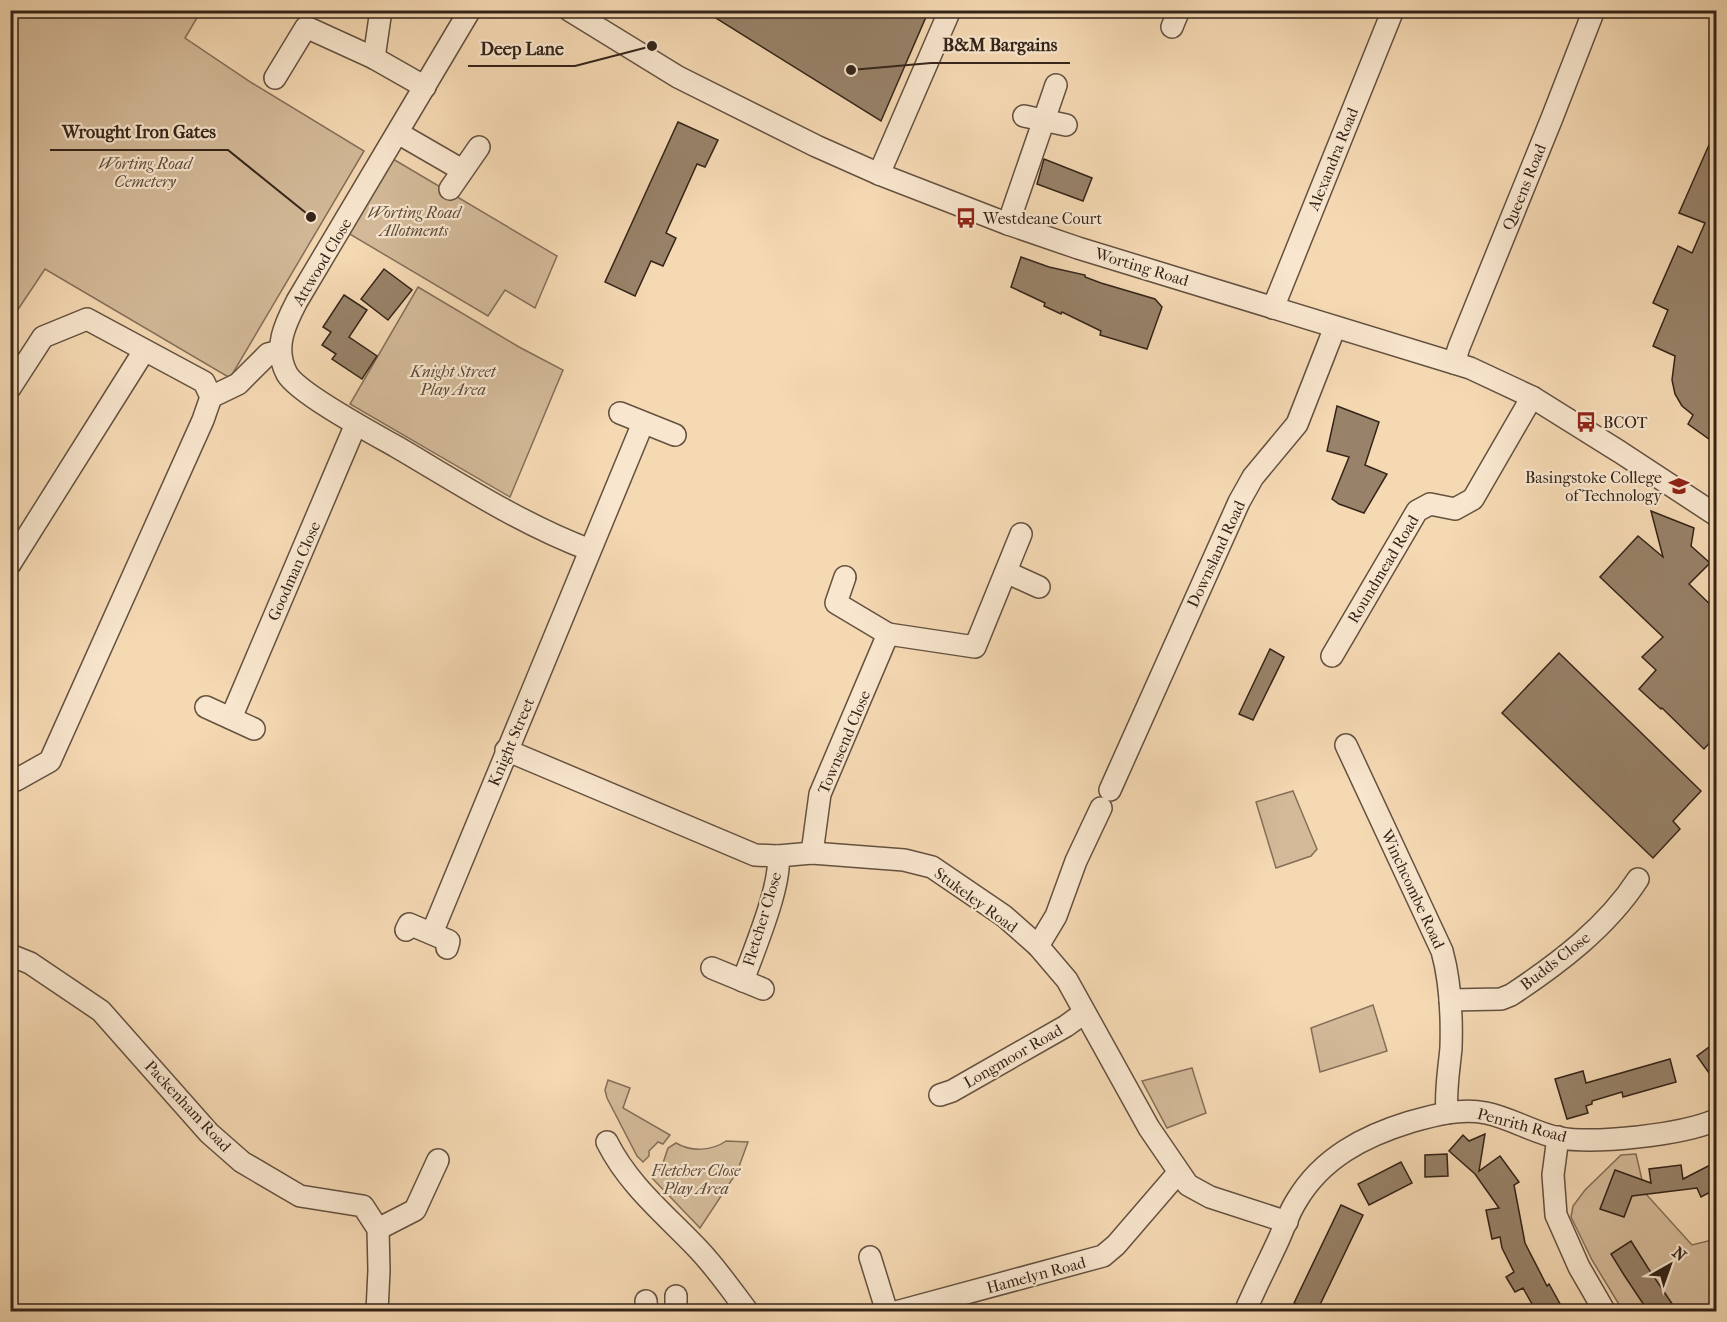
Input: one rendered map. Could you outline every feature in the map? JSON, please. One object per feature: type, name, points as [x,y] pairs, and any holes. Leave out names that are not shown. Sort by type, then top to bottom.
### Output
[{"type":"street","points":[[374,58],[381,10]]},
{"type":"street","name":"Attwood Close","points":[[280,351],[285,324],[297,301],[470,10]]},
{"type":"street","name":"Worting Road","points":[[569,10],[678,77],[796,136],[879,174],[1008,224],[1078,248],[1454,363],[1532,397],[1716,515]]},
{"type":"street","points":[[879,174],[950,10]]},
{"type":"street","name":"Alexandra Road","points":[[1273,308],[1393,10]]},
{"type":"street","name":"Queens Road","points":[[1454,363],[1594,10]]},
{"type":"street","points":[[275,78],[306,27],[374,58],[425,87]]},
{"type":"street","points":[[1008,224],[1056,85]]},
{"type":"street","points":[[1024,116],[1066,125]]},
{"type":"street","points":[[398,133],[462,170]]},
{"type":"street","points":[[450,189],[479,147]]},
{"type":"street","points":[[10,387],[43,337],[87,319],[204,382],[211,397],[203,420],[50,761],[16,780],[10,777]]},
{"type":"street","name":"Downsland Road","points":[[1038,946],[1056,916],[1076,861],[1106,799],[1234,510],[1253,477],[1297,424],[1335,327]]},
{"type":"street","points":[[10,564],[144,351]]},
{"type":"street","points":[[211,397],[238,384],[268,354],[280,351],[289,376],[307,392],[356,424],[538,528],[590,550]]},
{"type":"street","name":"Roundmead Road","points":[[1332,656],[1417,511],[1430,504],[1455,509],[1473,499],[1532,397]]},
{"type":"street","points":[[620,413],[675,435]]},
{"type":"street","name":"Knight Street","points":[[406,930],[409,924],[440,941],[468,850],[506,750],[559,630],[644,423]]},
{"type":"street","name":"Goodman Close","points":[[231,717],[356,424]]},
{"type":"street","points":[[845,577],[836,603],[888,634],[975,647],[1021,534]]},
{"type":"street","points":[[1006,572],[1039,587]]},
{"type":"street","name":"Townsend Close","points":[[812,853],[820,794],[888,634]]},
{"type":"street","points":[[206,707],[254,729]]},
{"type":"street","name":"Winchcombe Road","points":[[1346,745],[1442,951],[1449,979],[1452,1025],[1446,1093],[1447,1113]]},
{"type":"street","name":"Stukeley Road","points":[[506,750],[756,855],[812,853],[904,860],[932,867],[1004,916],[1038,946],[1067,980],[1149,1128],[1188,1185],[1210,1197],[1287,1222]]},
{"type":"street","name":"Fletcher Close","points":[[742,981],[774,891],[779,864],[778,856]]},
{"type":"street","name":"Budds Close","points":[[1450,1000],[1501,999],[1524,986],[1587,938],[1623,900],[1638,879]]},
{"type":"street","name":"Packenham Road","points":[[10,955],[30,963],[101,1011],[209,1133],[242,1162],[300,1196],[363,1206],[378,1229]]},
{"type":"street","name":"Fletcher Close","points":[[712,968],[763,988]]},
{"type":"street","name":"Longmoor Road","points":[[940,1095],[952,1091],[1066,1026],[1084,1013]]},
{"type":"street","name":"Penrith Road","points":[[1245,1311],[1296,1200],[1313,1178],[1346,1149],[1392,1128],[1447,1113],[1471,1111],[1487,1113],[1558,1137],[1587,1141],[1644,1136],[1705,1125],[1716,1120]]},
{"type":"street","points":[[1558,1137],[1553,1176],[1556,1215],[1579,1266],[1605,1311]]},
{"type":"street","points":[[608,1142],[617,1162],[630,1180],[701,1252],[748,1311]]},
{"type":"street","points":[[377,1311],[378,1229],[415,1210],[438,1160]]},
{"type":"street","name":"Hamelyn Road","points":[[896,1311],[956,1304],[1102,1256],[1116,1245],[1178,1173]]},
{"type":"street","points":[[870,1257],[888,1311]]},
{"type":"green space","name":"Worting Road Cemetery","points":[[11,11],[201,11],[185,38],[252,83],[364,151],[230,378],[45,269],[11,320]]},
{"type":"green space","name":"Worting Road Allotments","points":[[393,159],[557,256],[535,308],[505,290],[488,316],[348,233]]},
{"type":"green space","name":"Knight Street Play Area","points":[[418,287],[519,347],[563,370],[510,497],[350,404]]},
{"type":"green space","points":[[1293,791],[1317,849],[1311,856],[1276,868],[1256,802]]},
{"type":"green space","points":[[1373,1005],[1387,1051],[1320,1072],[1311,1028]]},
{"type":"green space","points":[[1192,1068],[1206,1113],[1167,1128],[1142,1081]]},
{"type":"green space","name":"Fletcher Close Play Area","points":[[608,1080],[630,1088],[623,1108],[670,1135],[663,1144],[658,1142],[649,1151],[649,1156],[643,1162],[637,1156],[607,1098],[605,1090]]},
{"type":"green space","name":"Fletcher Close Play Area","points":[[726,1141],[748,1142],[737,1172],[700,1228],[652,1178],[652,1173],[662,1166],[668,1148],[676,1143],[688,1148],[701,1149],[714,1147]]},
{"type":"green space","points":[[1636,1154],[1645,1193],[1692,1245],[1712,1240],[1712,1245],[1716,1243],[1716,1311],[1623,1311],[1592,1260],[1571,1217],[1573,1206],[1585,1190],[1621,1155]]},
{"type":"building","points":[[703,10],[929,10],[881,121]]},
{"type":"building","points":[[678,122],[718,140],[705,167],[697,164],[666,233],[676,238],[663,266],[651,261],[635,296],[605,282]]},
{"type":"building","points":[[1716,129],[1716,444],[1688,424],[1693,415],[1682,406],[1675,394],[1672,380],[1675,356],[1653,346],[1668,310],[1653,303],[1678,246],[1692,253],[1705,223],[1679,213]]},
{"type":"building","points":[[1044,159],[1092,178],[1083,201],[1037,184]]},
{"type":"building","points":[[1021,257],[1049,267],[1085,275],[1101,283],[1155,299],[1162,307],[1147,349],[1100,335],[1101,331],[1044,306],[1045,303],[1011,287]]},
{"type":"building","points":[[384,269],[412,290],[388,320],[361,299]]},
{"type":"building","points":[[344,295],[367,310],[349,337],[377,356],[362,379],[332,359],[336,354],[322,345],[331,332],[323,327]]},
{"type":"building","points":[[1337,406],[1379,422],[1365,465],[1387,474],[1364,513],[1332,499],[1349,457],[1327,451]]},
{"type":"building","points":[[1651,511],[1694,528],[1691,546],[1710,563],[1689,584],[1716,610],[1716,736],[1704,749],[1639,689],[1656,670],[1642,657],[1663,637],[1600,577],[1638,536],[1663,557]]},
{"type":"building","points":[[1270,649],[1284,657],[1253,720],[1239,714]]},
{"type":"building","points":[[1559,653],[1701,791],[1673,821],[1680,829],[1653,858],[1502,713]]},
{"type":"building","points":[[1716,1042],[1716,1083],[1697,1056]]},
{"type":"building","points":[[1670,1059],[1676,1082],[1623,1097],[1622,1092],[1592,1101],[1592,1104],[1586,1106],[1588,1113],[1567,1119],[1555,1079],[1583,1071],[1586,1083]]},
{"type":"building","points":[[1485,1134],[1479,1171],[1500,1156],[1519,1182],[1514,1185],[1525,1243],[1547,1286],[1549,1284],[1564,1311],[1536,1311],[1523,1288],[1515,1292],[1506,1277],[1514,1272],[1502,1248],[1500,1237],[1492,1239],[1486,1210],[1499,1208],[1475,1174],[1449,1151],[1463,1135],[1469,1141]]},
{"type":"building","points":[[1447,1154],[1448,1176],[1425,1177],[1425,1155]]},
{"type":"building","points":[[1401,1162],[1412,1183],[1369,1205],[1358,1184]]},
{"type":"building","points":[[1716,1162],[1716,1189],[1701,1197],[1697,1188],[1632,1196],[1624,1217],[1600,1209],[1615,1170],[1651,1183],[1649,1169],[1681,1165],[1683,1179]]},
{"type":"building","points":[[1341,1205],[1363,1215],[1317,1311],[1313,1311],[1294,1303]]},
{"type":"building","points":[[1631,1241],[1677,1311],[1648,1311],[1624,1275],[1611,1254]]},
{"type":"place","name":"Deep Lane","points":[[652,46]]},
{"type":"place","name":"B&M Bargains","points":[[851,70]]},
{"type":"place","name":"Wrought Iron Gates","points":[[311,217]]},
{"type":"place","name":"Westdeane Court","points":[[966,218]]},
{"type":"place","name":"BCOT","points":[[1586,422]]},
{"type":"place","name":"Basingstoke College of Technology","points":[[1679,486]]}]
